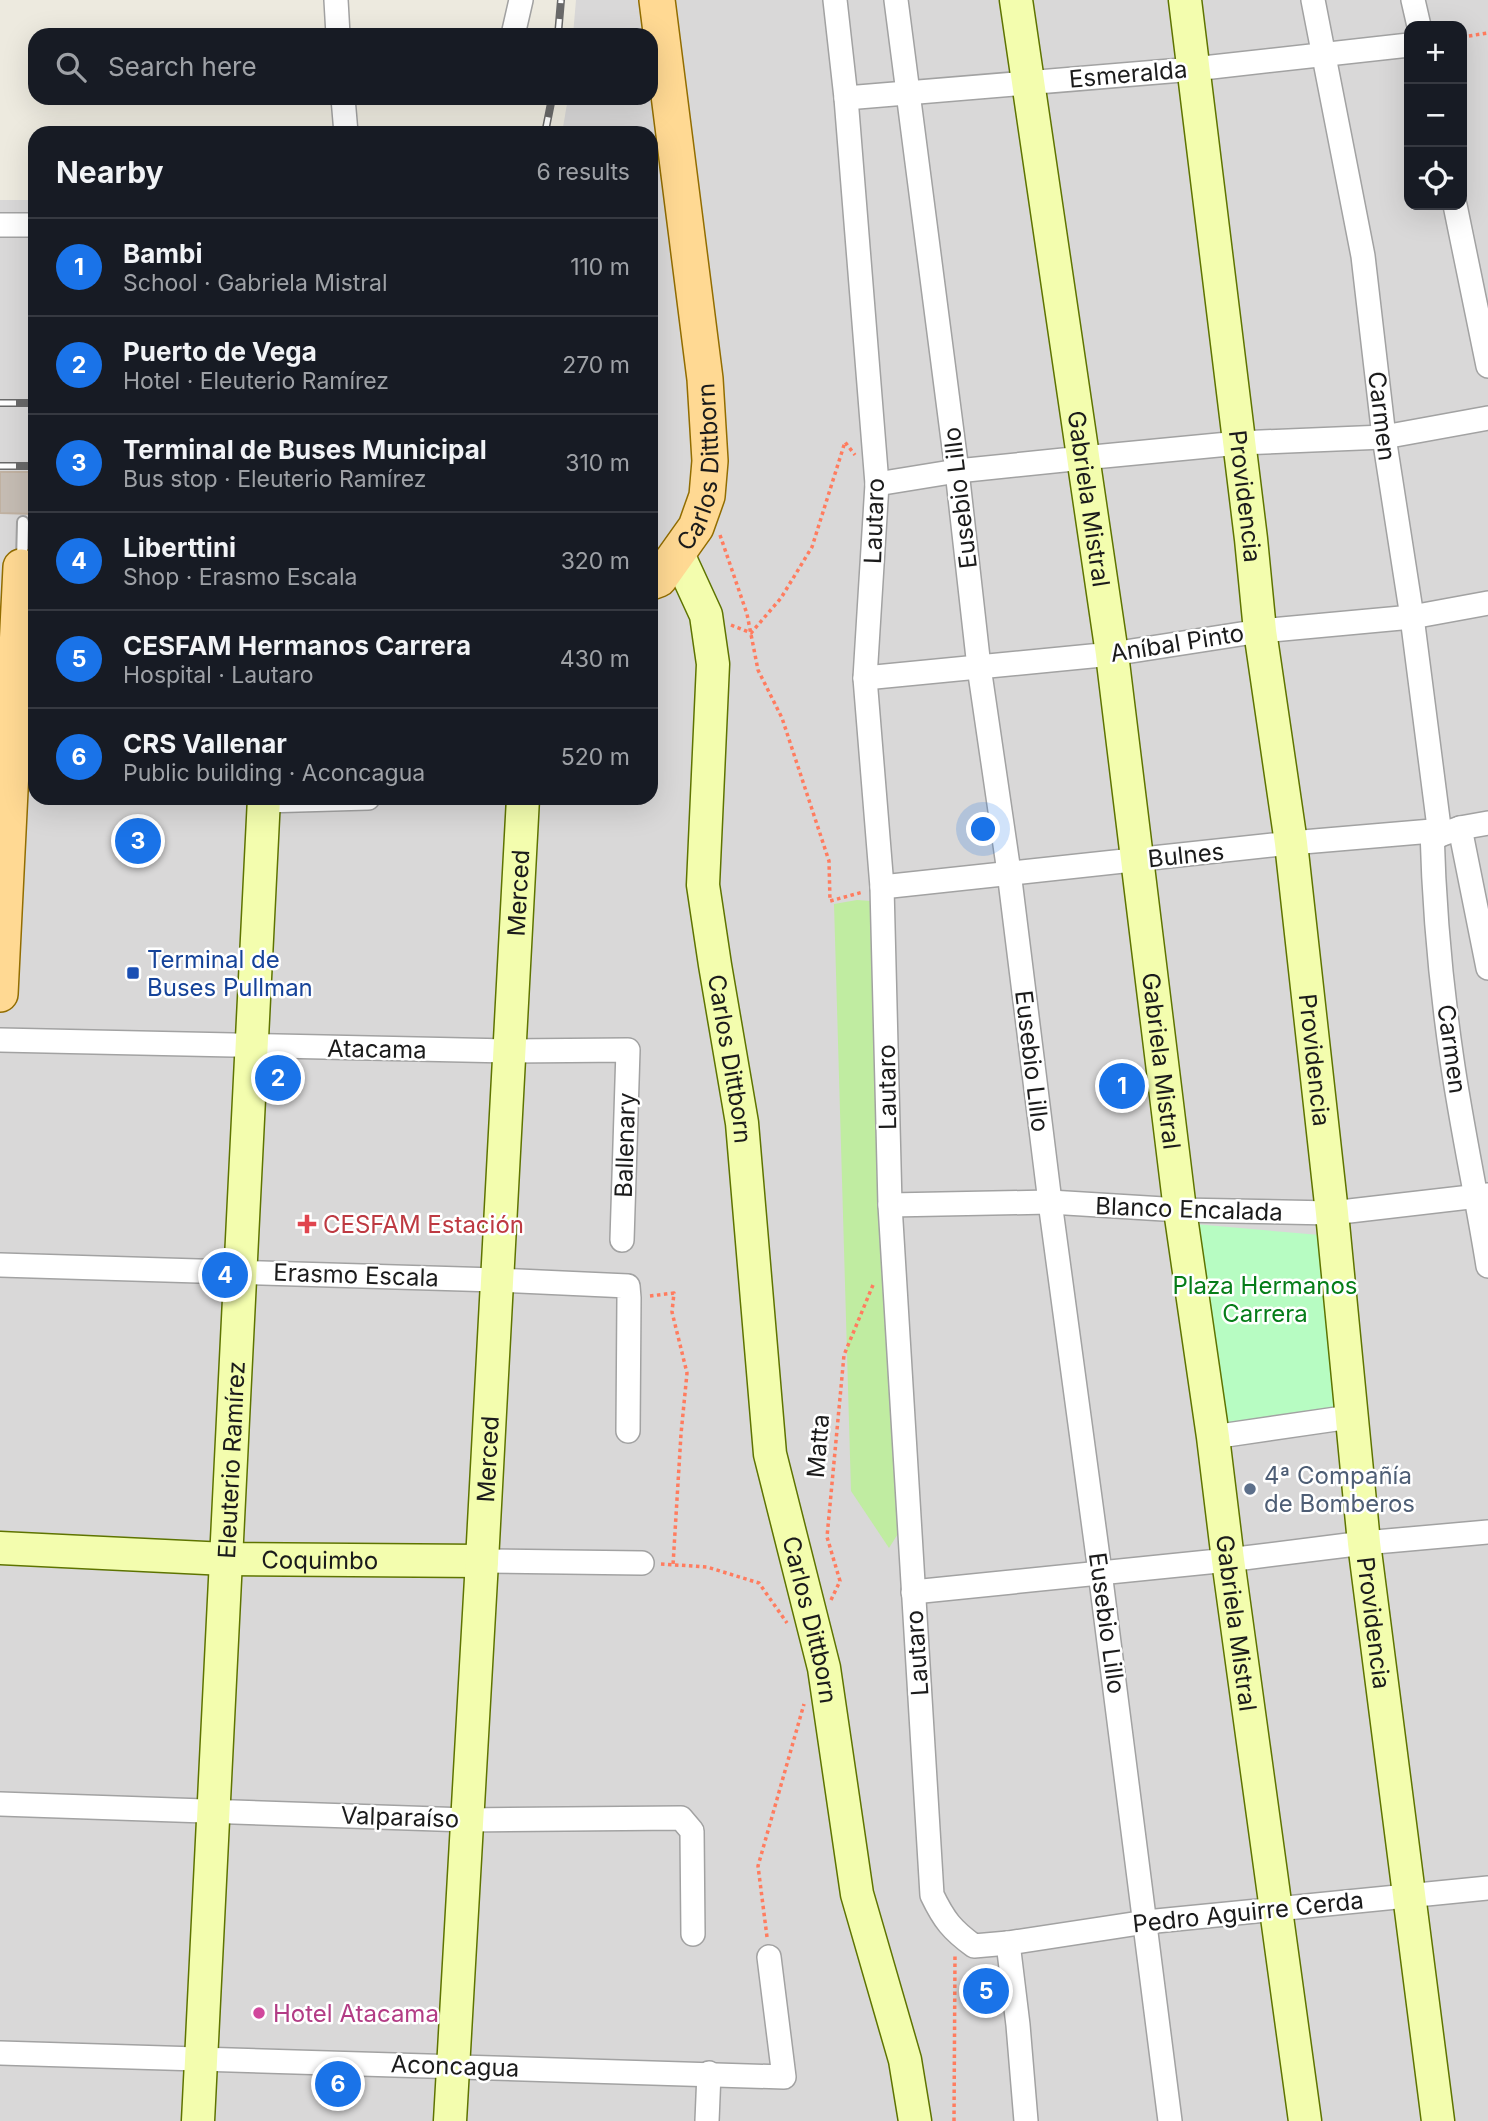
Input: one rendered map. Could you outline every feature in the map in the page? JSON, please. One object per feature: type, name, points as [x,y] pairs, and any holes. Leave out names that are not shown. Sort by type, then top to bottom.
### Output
[{"type":"main road","name":"Carlos Dittborn","points":[[656,0],[705,379],[710,461],[707,496],[696,527],[664,557]]},
{"type":"main road","points":[[658,579],[664,557]]},
{"type":"main road","points":[[0,994],[19,582]]},
{"type":"street","points":[[336,0],[338,28]]},
{"type":"street","points":[[515,28],[521,0]]},
{"type":"street","name":"Lautaro","points":[[835,0],[846,98],[877,484],[865,678],[882,887],[890,1205],[913,1592],[932,1895],[944,1919],[955,1933]]},
{"type":"street","name":"Eusebio Lillo","points":[[896,0],[957,471],[979,667],[1009,872],[1049,1202],[1100,1572],[1170,2121]]},
{"type":"street","name":"Gabriela Mistral","points":[[1016,0],[1112,654],[1180,1210],[1305,2121]]},
{"type":"street","name":"Providencia","points":[[1185,0],[1259,631],[1291,843],[1332,1213],[1364,1544],[1438,2121]]},
{"type":"street","name":"Carmen","points":[[1313,0],[1363,256],[1384,437],[1444,831],[1434,892],[1452,1061],[1483,1196],[1488,1266]]},
{"type":"street","points":[[1413,0],[1418,21]]},
{"type":"street","name":"Esmeralda","points":[[846,98],[1194,69],[1404,46]]},
{"type":"street","points":[[344,105],[345,126]]},
{"type":"street","points":[[1456,210],[1488,366]]},
{"type":"street","points":[[0,225],[28,225]]},
{"type":"street","points":[[877,484],[957,471],[1239,443],[1384,437],[1488,418]]},
{"type":"street","name":"Carlos Dittborn","points":[[664,557],[706,615],[713,664],[703,885],[742,1123],[771,1454],[802,1629],[824,1668],[857,1894],[905,2060],[915,2121]]},
{"type":"street","name":"Aníbal Pinto","points":[[865,678],[1112,654],[1259,631],[1412,617],[1488,603]]},
{"type":"street","name":"Eleuterio Ramírez","points":[[198,2121],[264,805]]},
{"type":"street","name":"Merced","points":[[450,2121],[523,805]]},
{"type":"street","name":"Bulnes","points":[[882,887],[1291,843],[1444,831],[1488,823]]},
{"type":"street","points":[[1444,831],[1488,968]]},
{"type":"street","name":"Atacama","points":[[0,1040],[251,1047],[628,1050]]},
{"type":"street","name":"Ballenary","points":[[622,1240],[628,1050]]},
{"type":"street","name":"Blanco Encalada","points":[[890,1205],[1049,1202],[1180,1210],[1332,1213],[1483,1196]]},
{"type":"street","name":"Erasmo Escala","points":[[0,1265],[496,1280],[628,1292]]},
{"type":"street","points":[[628,1292],[628,1431]]},
{"type":"street","points":[[1213,1437],[1350,1417]]},
{"type":"street","points":[[913,1592],[1488,1532]]},
{"type":"street","name":"Coquimbo","points":[[0,1548],[226,1559],[642,1563]]},
{"type":"street","name":"Valparaíso","points":[[0,1804],[467,1819],[681,1818],[692,1831],[693,1934]]},
{"type":"street","name":"Pedro Aguirre Cerda","points":[[1008,1943],[1146,1922],[1488,1888]]},
{"type":"street","points":[[955,1933],[974,1946],[1008,1943],[1026,2121]]},
{"type":"street","name":"Aconcagua","points":[[0,2053],[784,2077],[769,1957]]},
{"type":"street","points":[[707,2121],[709,2073]]},
{"type":"lane","points":[[19,582],[23,522]]},
{"type":"path","points":[[1467,36],[1488,33]]},
{"type":"path","points":[[751,634],[781,598],[812,547],[845,442],[877,484]]},
{"type":"path","points":[[720,536],[747,614],[758,670],[782,718],[829,861],[830,901],[882,887]]},
{"type":"path","points":[[706,615],[751,634]]},
{"type":"path","name":"Matta","points":[[802,1629],[840,1581],[827,1537],[844,1355],[876,1279]]},
{"type":"path","points":[[628,1292],[674,1293],[673,1312],[687,1373],[673,1565]]},
{"type":"path","points":[[642,1563],[707,1567],[759,1583],[802,1629]]},
{"type":"path","points":[[769,1957],[758,1866],[804,1703]]},
{"type":"path","points":[[954,2121],[955,1933]]},
{"type":"shaded area","points":[[576,0],[1488,0],[1488,2121],[0,2121],[0,200],[28,200],[28,805],[658,805],[658,126],[563,126],[567,105],[658,105],[658,28],[574,28]]},
{"type":"shaded area","points":[[28,712],[28,758],[25,758]]},
{"type":"green space","points":[[857,900],[871,901],[901,1529],[889,1548],[851,1491],[834,904]]},
{"type":"green space","name":"Plaza Hermanos Carrera","points":[[1194,1224],[1320,1235],[1338,1407],[1219,1426]]},
{"type":"building","points":[[0,472],[28,472],[28,514],[0,513]]},
{"type":"railway","points":[[559,28],[561,0]]},
{"type":"railway","points":[[546,126],[551,105]]},
{"type":"railway","points":[[0,403],[28,403]]},
{"type":"railway","points":[[0,466],[28,466]]},
{"type":"place","name":"Terminal de Buses Municipal","points":[[138,841]]},
{"type":"place","name":"Terminal de Buses Pullman","points":[[133,973]]},
{"type":"place","name":"Puerto de Vega","points":[[278,1078]]},
{"type":"place","name":"Bambi","points":[[1122,1086]]},
{"type":"place","name":"CESFAM Estación","points":[[307,1224]]},
{"type":"place","name":"Liberttini","points":[[225,1275]]},
{"type":"place","name":"4ª Compañía de Bomberos","points":[[1250,1489]]},
{"type":"place","name":"CESFAM Hermanos Carrera","points":[[986,1991]]},
{"type":"place","name":"Hotel Atacama","points":[[259,2013]]},
{"type":"place","name":"CRS Vallenar","points":[[338,2084]]}]
